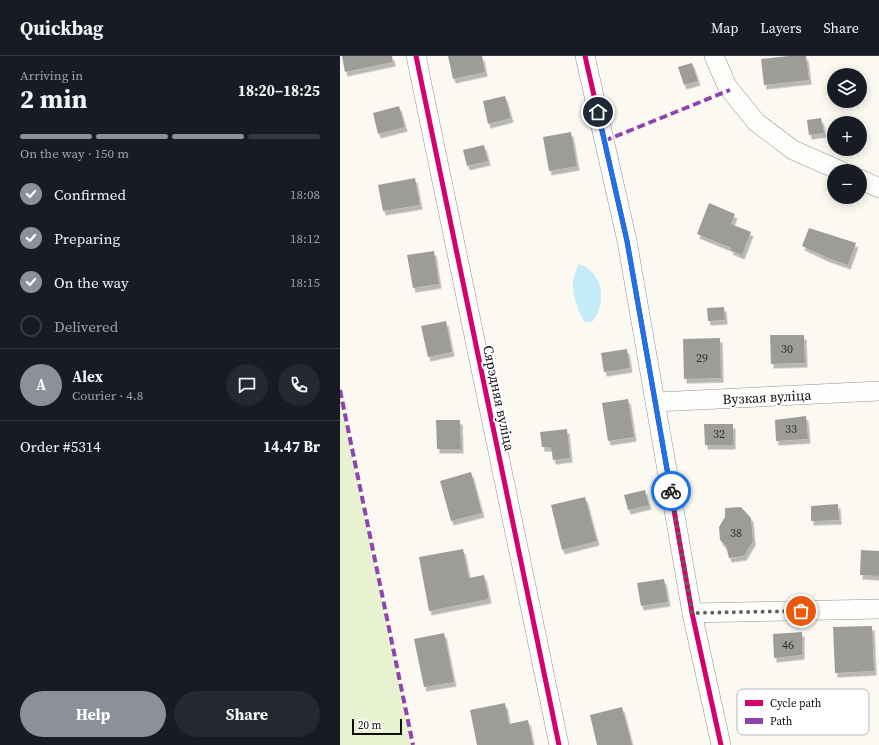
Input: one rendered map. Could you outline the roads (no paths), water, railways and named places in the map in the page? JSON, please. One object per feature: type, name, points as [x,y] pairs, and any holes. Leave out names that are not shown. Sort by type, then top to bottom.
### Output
[{"type":"street","name":"Сярэдняя вуліца","points":[[416,56],[559,745]]},
{"type":"street","points":[[585,56],[627,241],[692,613],[721,745]]},
{"type":"street","points":[[714,56],[727,86],[756,122],[793,150],[827,165]]},
{"type":"street","points":[[867,182],[879,188]]},
{"type":"street","name":"Вузкая вуліца","points":[[656,402],[879,392]]},
{"type":"street","points":[[692,613],[879,609]]},
{"type":"water","points":[[579,264],[594,274],[600,289],[600,306],[592,322],[584,322],[575,301],[573,279]]}]
